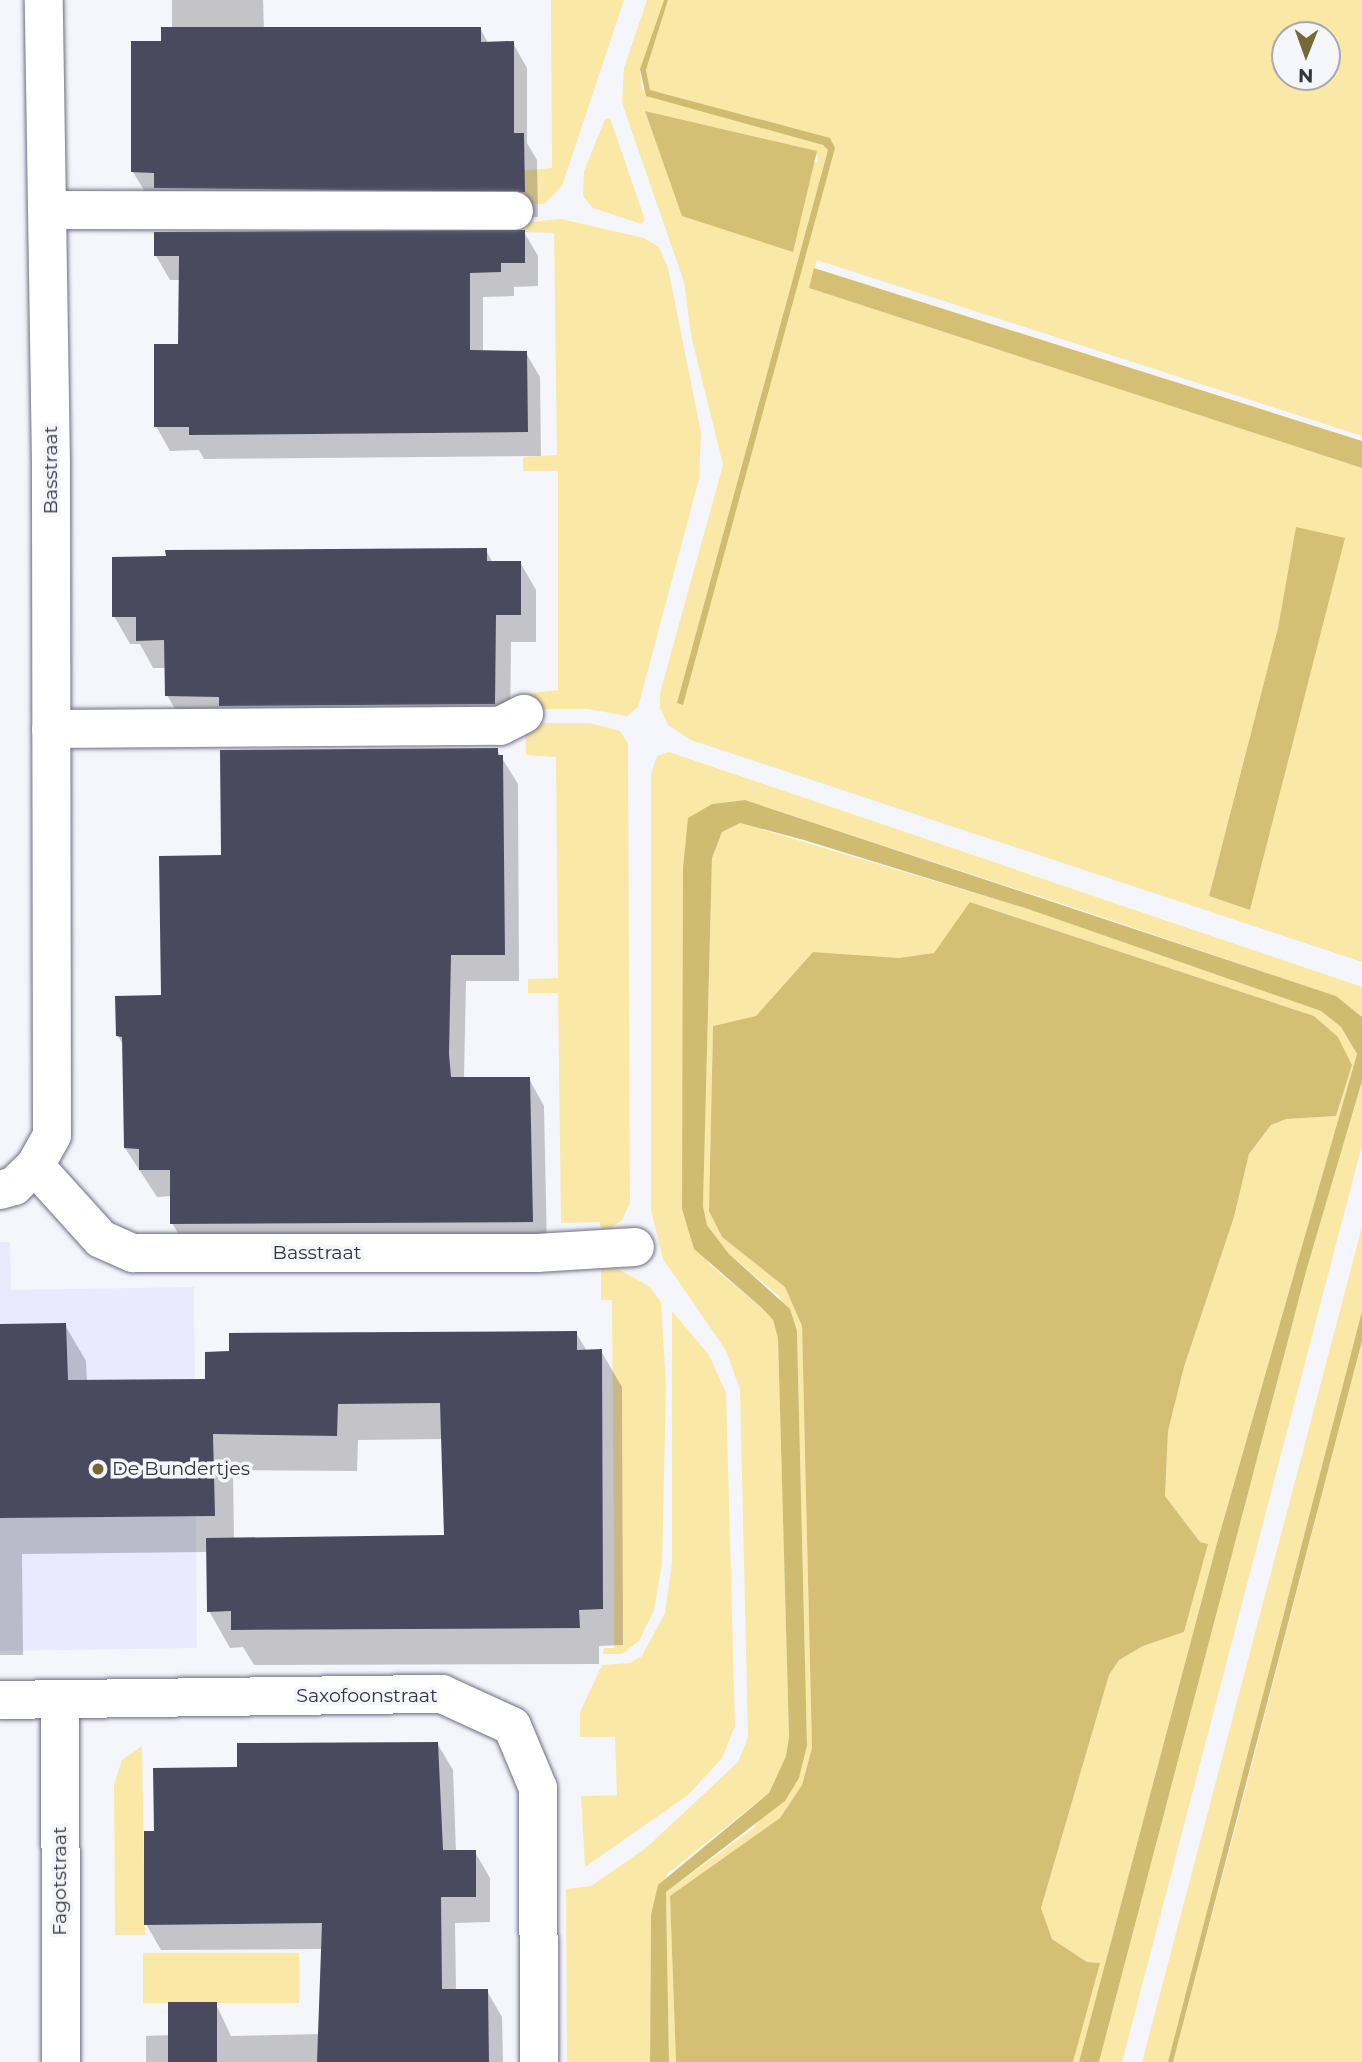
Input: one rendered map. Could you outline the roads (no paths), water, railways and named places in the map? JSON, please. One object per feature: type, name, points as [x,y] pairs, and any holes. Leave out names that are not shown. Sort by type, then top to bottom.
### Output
[{"type":"street","name":"Basstraat","points":[[0,1190],[14,1185],[35,1166],[52,1135],[44,0]]},
{"type":"street","points":[[47,210],[514,211]]},
{"type":"street","points":[[51,729],[499,726],[524,714]]},
{"type":"street","name":"Basstraat","points":[[35,1166],[102,1239],[133,1253],[537,1253],[635,1247]]},
{"type":"street","name":"Saxofoonstraat","points":[[0,1700],[442,1694],[512,1727],[538,1788],[540,2062]]},
{"type":"street","name":"Fagotstraat","points":[[60,1700],[61,2062]]},
{"type":"place","name":"De Bundertjes","points":[[98,1469]]}]
